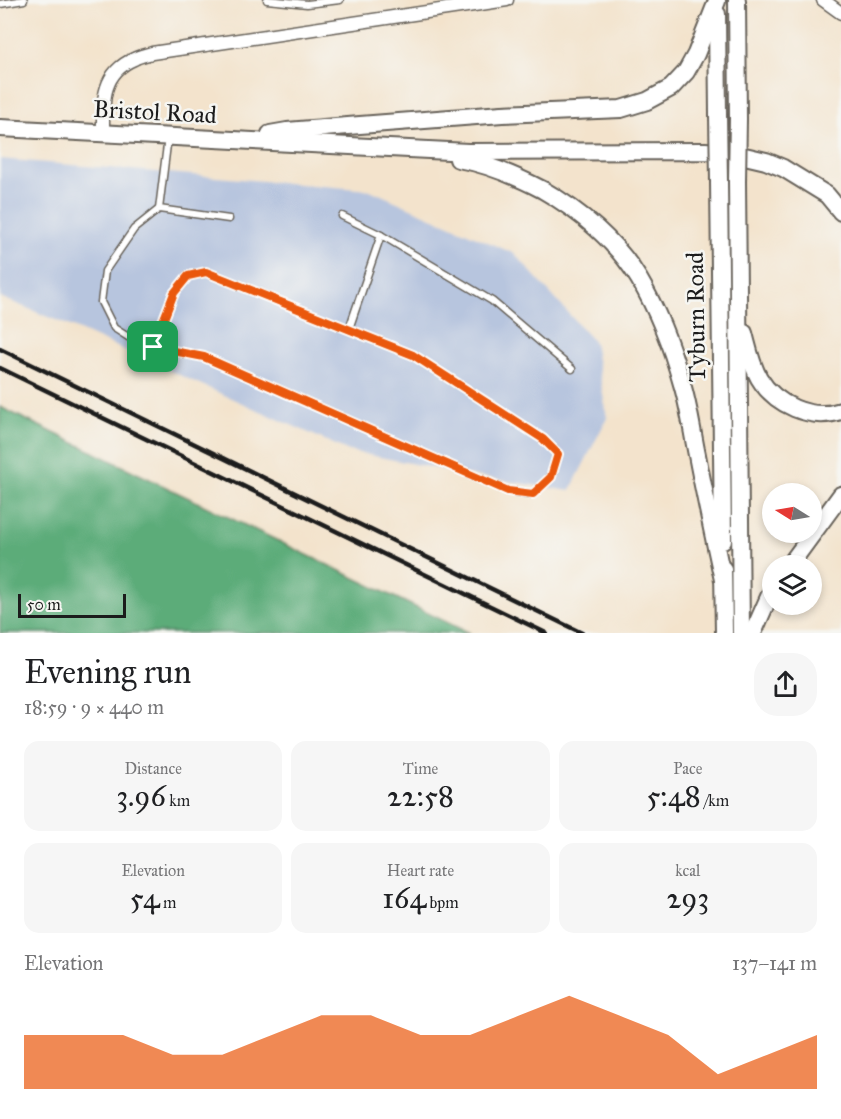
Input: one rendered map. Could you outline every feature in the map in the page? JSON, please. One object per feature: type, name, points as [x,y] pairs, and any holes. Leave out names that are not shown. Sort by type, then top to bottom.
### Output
[{"type":"main road","name":"Tyburn Road","points":[[717,1],[724,633]]},
{"type":"main road","points":[[240,140],[287,131],[360,124],[502,114],[621,109],[647,102],[670,88],[686,72],[696,54],[717,1]]},
{"type":"main road","name":"Tyburn Road","points":[[737,3],[741,633]]},
{"type":"main road","name":"Bristol Road","points":[[0,128],[308,143]]},
{"type":"main road","points":[[308,143],[705,140],[750,147],[798,165],[825,181],[841,198]]},
{"type":"main road","points":[[308,143],[468,152],[705,150],[732,153],[783,168],[827,195],[841,212]]},
{"type":"main road","points":[[308,143],[443,156],[490,166],[554,197],[574,210],[601,233],[639,278],[673,354],[692,427],[723,580]]},
{"type":"main road","points":[[738,309],[752,363],[768,391],[795,409],[822,414],[841,411]]},
{"type":"main road","points":[[797,555],[841,495]]},
{"type":"main road","points":[[753,633],[762,613]]},
{"type":"street","points":[[103,133],[105,91],[111,78],[133,59],[152,53],[507,0]]},
{"type":"street","points":[[824,0],[841,13]]},
{"type":"lane","points":[[0,4],[24,0]]},
{"type":"lane","points":[[267,0],[307,4],[340,0]]},
{"type":"lane","points":[[159,210],[168,136]]},
{"type":"lane","points":[[153,347],[174,293],[188,276],[206,272],[413,355],[543,439],[558,454],[551,477],[533,494],[508,491],[204,357],[153,347],[139,344],[114,328],[101,302],[105,272],[134,229],[159,210],[229,219]]},
{"type":"lane","points":[[342,216],[381,235],[492,301],[572,369]]},
{"type":"lane","points":[[348,329],[381,235]]},
{"type":"shaded area","points":[[0,159],[370,190],[515,254],[594,342],[607,418],[570,491],[475,476],[349,451],[75,328],[0,297]]},
{"type":"green space","points":[[0,407],[469,633],[0,633]]},
{"type":"railway","points":[[0,349],[582,633]]},
{"type":"railway","points":[[0,368],[546,633]]},
{"type":"route","points":[[206,272],[413,355],[543,439],[558,454],[551,477],[533,494],[508,491],[204,357],[153,347],[174,293],[188,276],[206,272]]}]
